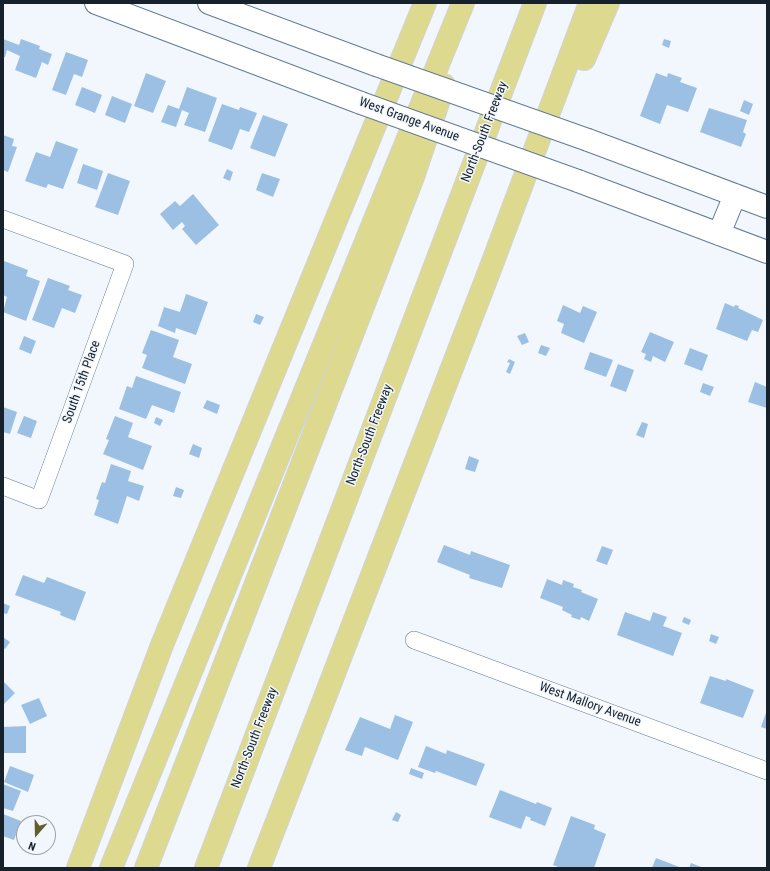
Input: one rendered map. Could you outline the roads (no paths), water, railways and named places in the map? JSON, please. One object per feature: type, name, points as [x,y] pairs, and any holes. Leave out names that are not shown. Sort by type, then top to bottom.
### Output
[{"type":"highway","points":[[78,868],[162,645],[425,3]]},
{"type":"highway","points":[[111,868],[463,3]]},
{"type":"highway","points":[[146,868],[413,177],[472,3]]},
{"type":"highway","name":"North-South Freeway","points":[[206,868],[535,3]]},
{"type":"highway","points":[[259,868],[489,272],[590,3]]},
{"type":"highway","points":[[489,272],[608,3]]},
{"type":"street","points":[[209,3],[376,65],[588,140],[767,207]]},
{"type":"street","name":"West Grange Avenue","points":[[103,4],[361,103],[578,181],[767,252]]},
{"type":"street","points":[[719,234],[735,195]]},
{"type":"street","name":"South 15th Place","points":[[3,219],[125,264],[39,500],[3,486]]},
{"type":"street","name":"West Mallory Avenue","points":[[414,640],[767,771]]}]
